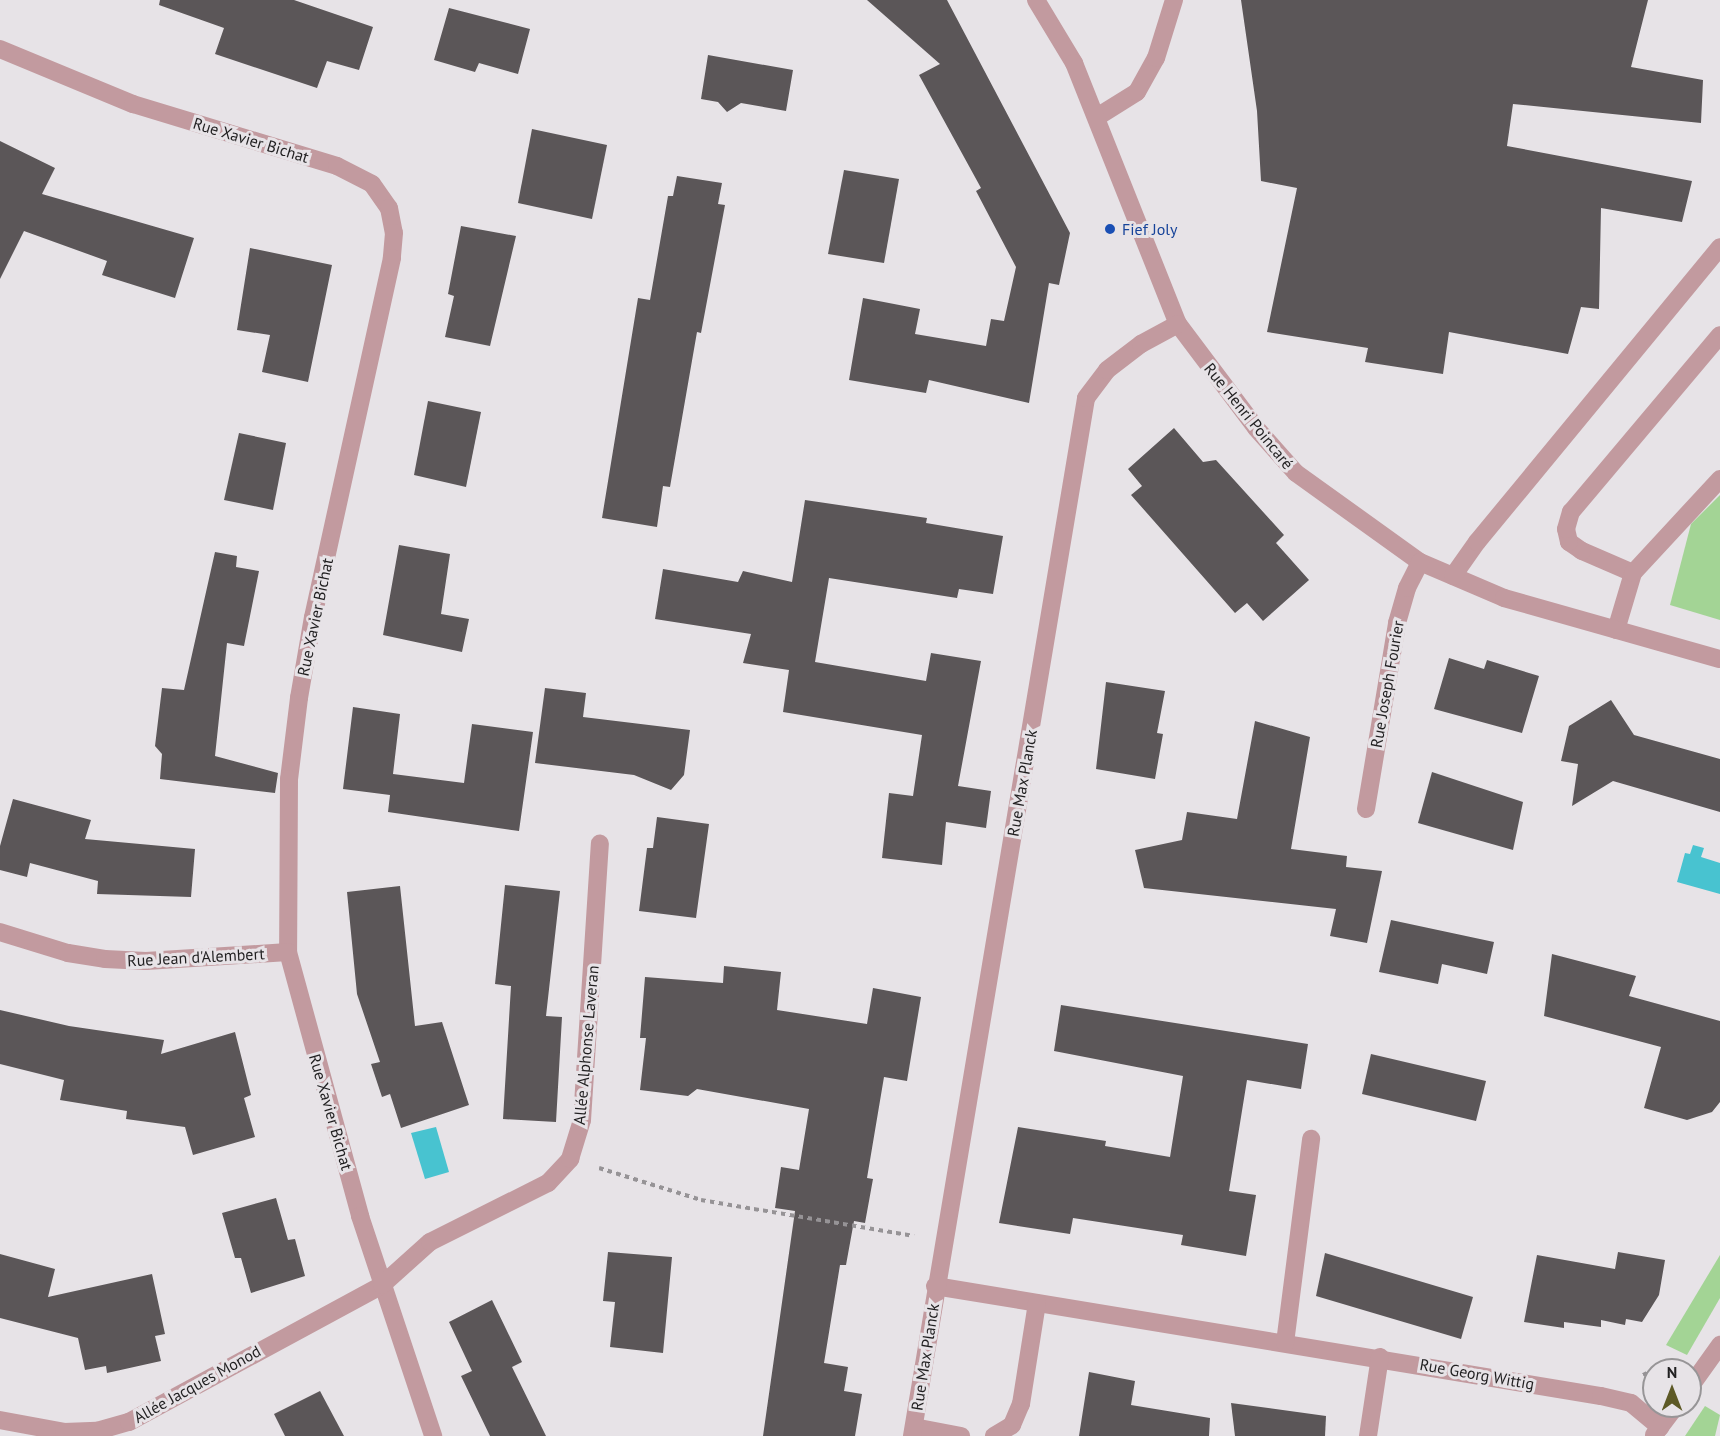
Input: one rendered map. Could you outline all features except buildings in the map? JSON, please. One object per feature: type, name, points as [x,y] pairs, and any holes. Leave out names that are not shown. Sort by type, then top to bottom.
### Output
[{"type":"street","name":"Rue Henri Poincaré","points":[[1036,0],[1074,63],[1097,117],[1158,280],[1178,324],[1256,428],[1296,473],[1420,562],[1504,598],[1720,659]]},
{"type":"street","points":[[1097,117],[1137,92],[1156,58],[1174,0]]},
{"type":"street","name":"Rue Xavier Bichat","points":[[0,49],[133,104],[337,166],[372,184],[389,208],[394,233],[392,258],[313,617],[299,698],[289,778],[288,952],[382,1285],[433,1436]]},
{"type":"street","points":[[1453,576],[1477,542],[1720,247]]},
{"type":"street","name":"Rue Max Planck","points":[[961,1436],[913,1431],[935,1286],[1086,398],[1107,370],[1141,345],[1178,324]]},
{"type":"street","points":[[1633,573],[1582,551],[1569,542],[1566,529],[1571,512],[1720,335]]},
{"type":"street","points":[[1616,630],[1633,573],[1720,479]]},
{"type":"street","name":"Rue Joseph Fourier","points":[[1366,809],[1397,623],[1407,588],[1420,562]]},
{"type":"street","name":"Allée Alphonse Laveran","points":[[382,1285],[430,1242],[548,1184],[570,1159],[582,1120],[600,844]]},
{"type":"street","name":"Rue Jean d'Alembert","points":[[0,932],[68,953],[105,959],[146,961],[288,952]]},
{"type":"street","points":[[1285,1343],[1311,1139]]},
{"type":"street","name":"Allée Jacques Monod","points":[[0,1420],[64,1432],[97,1431],[129,1422],[382,1285]]},
{"type":"street","name":"Rue Max Planck","points":[[935,1286],[1037,1303]]},
{"type":"street","points":[[994,1436],[1012,1425],[1021,1404],[1037,1303]]},
{"type":"street","name":"Rue Georg Wittig","points":[[1037,1303],[1380,1357],[1631,1403],[1657,1431]]},
{"type":"street","points":[[1702,1371],[1720,1345]]},
{"type":"street","points":[[1368,1436],[1380,1357]]},
{"type":"street","points":[[1657,1431],[1667,1418]]},
{"type":"path","points":[[570,1159],[701,1200],[943,1241]]},
{"type":"green space","points":[[1720,495],[1720,620],[1670,605],[1691,524]]},
{"type":"green space","points":[[1720,1255],[1720,1298],[1687,1355],[1666,1345]]},
{"type":"green space","points":[[1705,1406],[1720,1415],[1715,1436],[1685,1436],[1697,1418],[1702,1418],[1702,1410]]},
{"type":"water","points":[[1693,845],[1704,848],[1701,857],[1720,863],[1720,894],[1677,882],[1685,853],[1690,854]]},
{"type":"water","points":[[436,1127],[449,1172],[425,1179],[411,1133]]},
{"type":"place","name":"Fief Joly","points":[[1110,229]]}]
